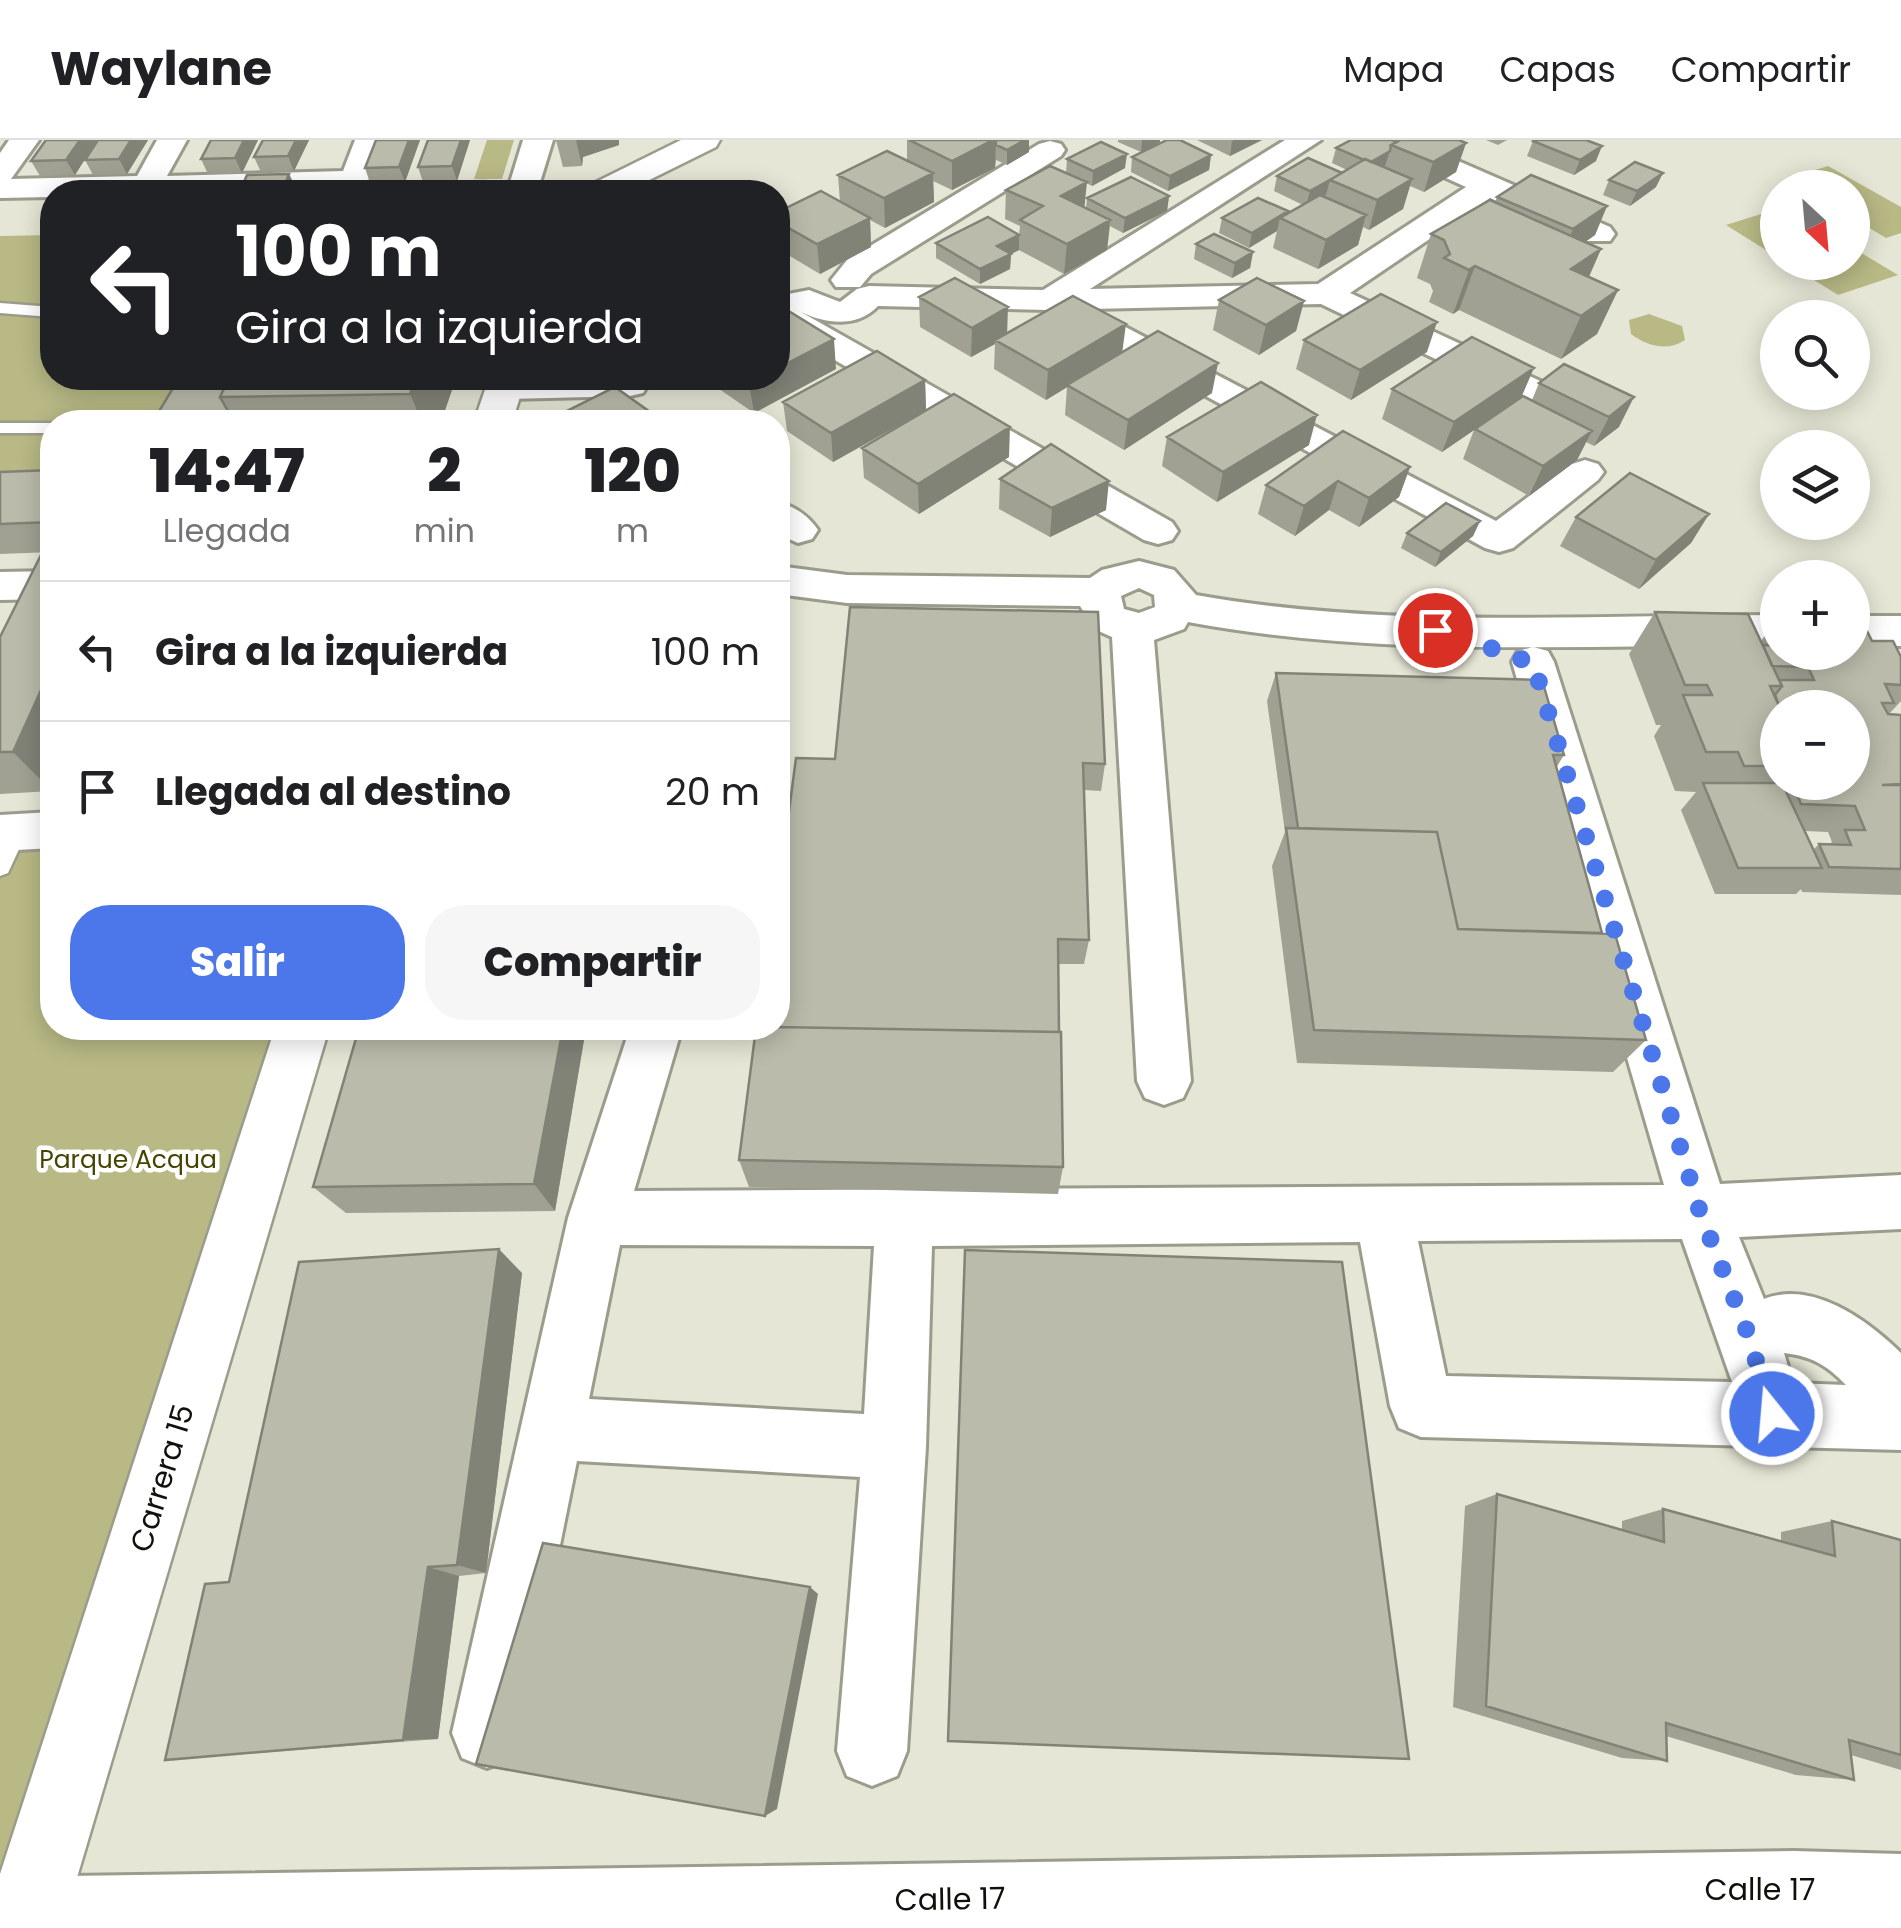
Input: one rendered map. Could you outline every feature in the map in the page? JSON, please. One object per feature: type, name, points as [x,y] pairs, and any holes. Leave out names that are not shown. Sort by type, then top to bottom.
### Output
[{"type":"street","points":[[0,174],[24,140]]},
{"type":"street","points":[[149,180],[172,140]]},
{"type":"street","points":[[355,180],[370,140]]},
{"type":"street","points":[[526,180],[538,140]]},
{"type":"street","points":[[625,180],[705,140]]},
{"type":"street","points":[[1049,300],[1306,140]]},
{"type":"street","points":[[1384,140],[1599,234]]},
{"type":"street","points":[[790,306],[855,310],[859,267],[1050,150]]},
{"type":"street","points":[[1326,294],[1487,186]]},
{"type":"street","points":[[0,189],[40,188]]},
{"type":"street","points":[[859,288],[1049,300],[1326,294],[1536,393]]},
{"type":"street","points":[[1049,300],[1498,540],[1586,472]]},
{"type":"street","points":[[790,307],[1158,531]]},
{"type":"street","points":[[502,396],[634,392]]},
{"type":"street","points":[[1136,574],[1166,585],[1175,594],[1176,606],[1172,616],[1162,623],[1132,627],[1108,618],[1098,601],[1107,582],[1136,574]]},
{"type":"street","points":[[790,582],[847,589],[1100,592]]},
{"type":"street","points":[[0,586],[40,585]]},
{"type":"street","points":[[790,602],[847,589]]},
{"type":"street","points":[[1176,606],[1313,628],[1475,630],[1496,653],[1548,645],[1760,631]]},
{"type":"street","points":[[1132,627],[1164,1081]]},
{"type":"street","points":[[1548,645],[1700,1212],[1748,1334],[1772,1414]]},
{"type":"street","name":"Carrera 15","points":[[16,1919],[298,1040]]},
{"type":"street","points":[[488,1733],[597,1218],[652,1040]]},
{"type":"street","points":[[597,1218],[1700,1212],[1901,1202]]},
{"type":"street","points":[[1382,1213],[1421,1406],[1900,1418],[1883,1378],[1852,1347],[1814,1327],[1778,1323],[1748,1334]]},
{"type":"street","points":[[872,1750],[894,1448],[904,1219]]},
{"type":"street","points":[[553,1428],[894,1448]]},
{"type":"street","name":"Calle 17","points":[[16,1919],[1800,1908],[1901,1891]]},
{"type":"lane","points":[[0,326],[6,309],[40,311]]},
{"type":"lane","points":[[0,428],[40,428]]},
{"type":"green space","points":[[487,140],[514,140],[502,179],[474,179]]},
{"type":"green space","points":[[1870,190],[1901,207],[1901,233],[1886,238],[1870,228]]},
{"type":"green space","points":[[1760,214],[1760,246],[1726,225]]},
{"type":"green space","points":[[40,235],[40,390],[199,390],[186,410],[40,410],[40,495],[0,495],[0,236]]},
{"type":"green space","points":[[1870,258],[1898,275],[1838,295],[1814,280],[1870,280]]},
{"type":"green space","points":[[1649,314],[1682,326],[1685,340],[1657,346],[1631,334],[1629,320]]},
{"type":"green space","name":"Parque Acqua","points":[[40,831],[40,1040],[298,1040],[26,1914],[0,1915],[0,867],[16,832]]},
{"type":"building","points":[[46,140],[80,140],[66,160],[31,161]]},
{"type":"building","points":[[98,140],[131,140],[119,159],[85,160]]},
{"type":"building","points":[[211,140],[244,140],[235,158],[201,159]]},
{"type":"building","points":[[263,140],[296,140],[288,156],[254,157]]},
{"type":"building","points":[[376,140],[409,140],[399,167],[365,168]]},
{"type":"building","points":[[428,140],[461,140],[452,166],[418,167]]},
{"type":"building","points":[[909,140],[993,140],[952,161]]},
{"type":"building","points":[[996,140],[1025,140],[1007,150],[996,145]]},
{"type":"building","points":[[1167,140],[1180,140],[1211,155],[1170,176],[1132,157]]},
{"type":"building","points":[[1351,140],[1397,142],[1371,162],[1336,148]]},
{"type":"building","points":[[1400,140],[1466,143],[1433,162],[1391,145]]},
{"type":"building","points":[[1534,140],[1586,140],[1602,146],[1580,160]]},
{"type":"building","points":[[1101,142],[1127,154],[1093,171],[1067,159]]},
{"type":"building","points":[[887,151],[933,173],[884,198],[838,175]]},
{"type":"building","points":[[1308,158],[1342,173],[1310,191],[1277,176]]},
{"type":"building","points":[[1365,159],[1412,179],[1377,200],[1330,180]]},
{"type":"building","points":[[1635,162],[1663,173],[1637,191],[1609,180]]},
{"type":"building","points":[[1050,166],[1087,182],[1061,196],[1110,220],[1067,244],[1020,220],[1043,206],[1006,190]]},
{"type":"building","points":[[289,174],[287,180],[245,180],[247,175]]},
{"type":"building","points":[[1531,175],[1607,206],[1573,229],[1497,197]]},
{"type":"building","points":[[1131,177],[1169,196],[1125,218],[1087,198]]},
{"type":"building","points":[[821,191],[870,218],[817,244],[790,229],[790,206]]},
{"type":"building","points":[[1320,195],[1366,215],[1326,240],[1280,218]]},
{"type":"building","points":[[1258,198],[1288,211],[1252,233],[1222,218]]},
{"type":"building","points":[[1490,200],[1601,249],[1571,269],[1618,290],[1581,316],[1475,266],[1469,270],[1444,258],[1450,254],[1444,240],[1431,234]]},
{"type":"building","points":[[988,217],[1019,235],[997,246],[1011,254],[980,269],[936,243]]},
{"type":"building","points":[[1214,234],[1253,252],[1235,263],[1196,244]]},
{"type":"building","points":[[955,278],[1008,307],[972,328],[919,297]]},
{"type":"building","points":[[1257,278],[1304,301],[1266,325],[1219,300]]},
{"type":"building","points":[[1381,294],[1437,322],[1360,370],[1304,340]]},
{"type":"building","points":[[1073,296],[1126,324],[1048,370],[995,340]]},
{"type":"building","points":[[790,312],[834,339],[790,362]]},
{"type":"building","points":[[1158,331],[1218,363],[1128,420],[1067,385]]},
{"type":"building","points":[[1472,337],[1534,368],[1454,422],[1392,389]]},
{"type":"building","points":[[877,351],[925,380],[831,433],[783,402]]},
{"type":"building","points":[[1564,364],[1634,397],[1609,417],[1539,383]]},
{"type":"building","points":[[1261,382],[1317,415],[1223,472],[1167,437]]},
{"type":"building","points":[[172,390],[223,390],[220,397],[227,410],[160,410]]},
{"type":"building","points":[[223,390],[412,390],[410,394],[220,397]]},
{"type":"building","points":[[609,390],[619,390],[647,410],[569,410]]},
{"type":"building","points":[[954,394],[1010,427],[918,484],[862,448]]},
{"type":"building","points":[[1523,396],[1592,431],[1543,466],[1475,429]]},
{"type":"building","points":[[1343,431],[1410,467],[1369,498],[1338,481],[1304,506],[1266,485]]},
{"type":"building","points":[[1051,444],[1109,481],[1052,508],[1000,479]]},
{"type":"building","points":[[40,470],[40,522],[0,524],[0,472]]},
{"type":"building","points":[[1630,473],[1709,514],[1656,560],[1576,517]]},
{"type":"building","points":[[1446,503],[1480,521],[1441,552],[1407,533]]},
{"type":"building","points":[[40,557],[40,692],[13,752],[0,752],[0,637]]},
{"type":"building","points":[[850,607],[1098,612],[1105,764],[1083,763],[1089,940],[1058,939],[1059,1032],[790,1027],[790,804],[796,758],[835,759]]},
{"type":"building","points":[[1655,612],[1748,614],[1760,639],[1760,670],[1774,670],[1782,686],[1760,690],[1760,766],[1744,766],[1738,752],[1706,752],[1683,695],[1712,695],[1707,685],[1685,685]]},
{"type":"building","points":[[1870,637],[1872,641],[1893,641],[1901,657],[1901,685],[1885,684],[1894,703],[1882,703],[1888,714],[1901,715],[1901,784],[1882,785],[1901,785],[1901,869],[1829,867],[1819,844],[1851,845],[1845,830],[1865,830],[1855,806],[1801,804],[1799,800],[1870,800],[1870,690],[1779,690],[1782,686],[1779,680],[1814,680],[1809,670],[1870,670]]},
{"type":"building","points":[[1276,673],[1542,680],[1564,755],[1553,755],[1602,933],[1458,929],[1437,832],[1298,828]]},
{"type":"building","points":[[1703,783],[1760,783],[1760,800],[1790,800],[1822,868],[1738,868]]},
{"type":"building","points":[[1286,828],[1437,832],[1458,929],[1615,934],[1646,1040],[1314,1030]]},
{"type":"building","points":[[790,1027],[1061,1032],[1063,1167],[739,1160],[754,1040],[790,1040]]},
{"type":"building","points":[[356,1040],[561,1040],[534,1184],[313,1187]]},
{"type":"building","points":[[499,1249],[457,1565],[428,1567],[403,1740],[165,1760],[205,1584],[229,1582],[299,1262]]},
{"type":"building","points":[[965,1250],[1342,1262],[1409,1759],[948,1741]]},
{"type":"building","points":[[1497,1494],[1664,1542],[1663,1509],[1835,1556],[1832,1521],[1901,1540],[1901,1755],[1849,1740],[1854,1780],[1666,1723],[1667,1761],[1486,1706]]},
{"type":"building","points":[[543,1543],[810,1587],[765,1816],[476,1764]]},
{"type":"route","points":[[1435,630],[1475,630],[1496,653],[1533,662],[1700,1212],[1748,1334],[1772,1414]]}]
